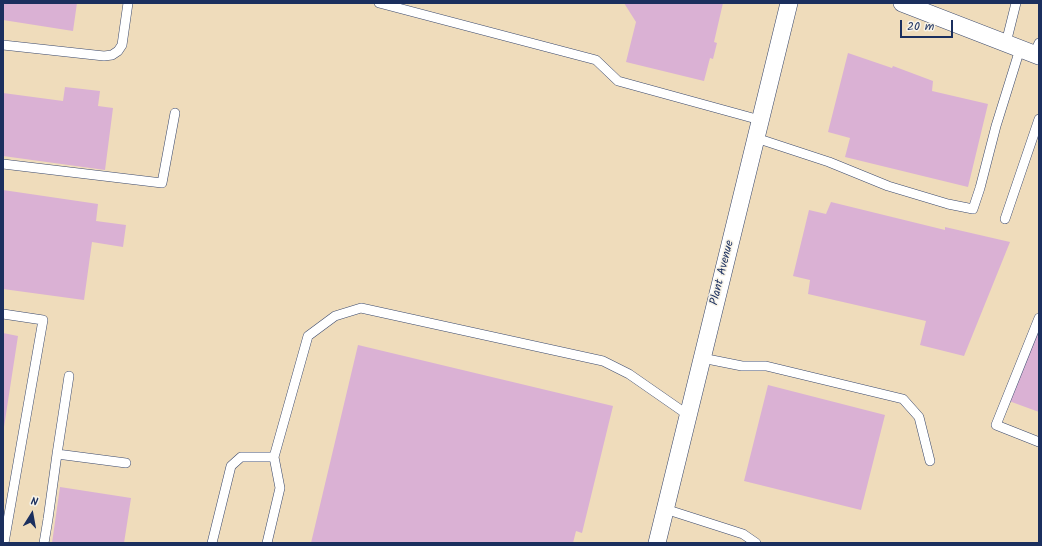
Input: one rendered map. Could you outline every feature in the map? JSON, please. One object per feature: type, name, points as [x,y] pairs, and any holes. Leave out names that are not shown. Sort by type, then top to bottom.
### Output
[{"type":"street","name":"Plant Avenue","points":[[657,543],[789,3]]},
{"type":"street","points":[[902,3],[1028,49]]},
{"type":"lane","points":[[3,45],[104,56],[112,55],[118,51],[122,45],[128,3]]},
{"type":"lane","points":[[379,3],[596,60],[618,81],[760,120]]},
{"type":"lane","points":[[756,138],[828,162],[888,186],[948,204],[973,209],[996,126],[1028,49],[1016,3]]},
{"type":"lane","points":[[3,164],[162,183],[175,113]]},
{"type":"lane","points":[[1005,219],[1039,119]]},
{"type":"lane","points":[[267,543],[280,488],[274,457],[308,336],[335,316],[361,308],[603,361],[629,374],[688,415]]},
{"type":"lane","points":[[3,314],[43,320],[4,543]]},
{"type":"lane","points":[[1039,318],[996,425],[1039,442]]},
{"type":"lane","points":[[702,358],[742,366],[766,366],[903,399],[919,417],[930,461]]},
{"type":"lane","points":[[44,543],[69,376]]},
{"type":"lane","points":[[57,454],[126,463]]},
{"type":"lane","points":[[212,543],[231,466],[242,457],[274,457]]},
{"type":"lane","points":[[665,509],[743,534],[756,543]]},
{"type":"building","points":[[3,3],[77,3],[73,31],[3,20]]},
{"type":"building","points":[[624,3],[723,3],[714,42],[717,43],[713,59],[710,58],[704,81],[626,62],[636,22]]},
{"type":"building","points":[[848,53],[892,68],[893,66],[933,81],[932,91],[988,104],[968,187],[845,157],[850,138],[828,132]]},
{"type":"building","points":[[65,87],[100,91],[98,106],[113,108],[105,170],[3,156],[3,93],[63,101]]},
{"type":"building","points":[[3,190],[98,204],[96,221],[126,225],[123,247],[92,242],[84,300],[3,289]]},
{"type":"building","points":[[831,202],[945,230],[945,227],[1010,242],[964,356],[920,345],[926,321],[808,294],[810,280],[793,276],[809,210],[826,214]]},
{"type":"building","points":[[1039,325],[1039,412],[1009,401]]},
{"type":"building","points":[[3,333],[18,336],[4,427],[3,427]]},
{"type":"building","points":[[358,345],[613,406],[582,533],[576,531],[573,543],[311,543]]},
{"type":"building","points":[[768,385],[885,415],[861,510],[744,481]]},
{"type":"building","points":[[60,487],[131,498],[124,543],[52,543]]}]
